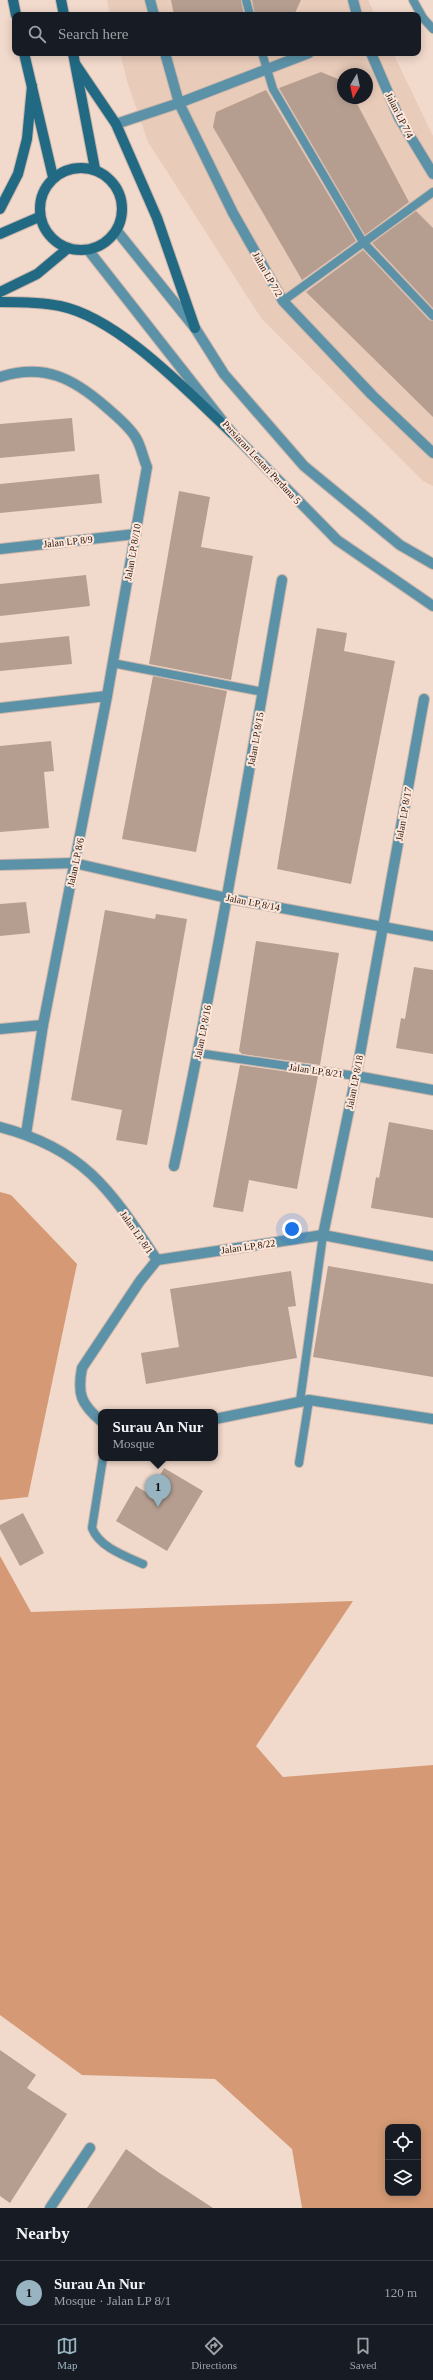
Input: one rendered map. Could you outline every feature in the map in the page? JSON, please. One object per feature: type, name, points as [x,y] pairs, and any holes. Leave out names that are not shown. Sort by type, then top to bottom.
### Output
[{"type":"main road","points":[[13,0],[15,12]]},
{"type":"main road","points":[[61,0],[63,12]]},
{"type":"main road","points":[[25,56],[53,177]]},
{"type":"main road","points":[[74,56],[95,169]]},
{"type":"main road","points":[[76,65],[116,124],[157,218],[195,328]]},
{"type":"main road","points":[[0,209],[18,174],[27,139],[32,86]]},
{"type":"main road","points":[[73,168],[95,169],[111,179],[121,195],[123,213],[117,231],[105,244],[89,251],[67,249],[48,236],[39,217],[41,195],[53,177],[73,168]]},
{"type":"main road","points":[[0,234],[39,217]]},
{"type":"main road","points":[[0,292],[37,274],[67,249]]},
{"type":"main road","points":[[0,302],[22,302],[62,306],[95,320],[145,352],[232,433]]},
{"type":"street","points":[[150,0],[153,12]]},
{"type":"street","points":[[353,0],[356,12]]},
{"type":"street","name":"Jalan LP 7/2","points":[[166,56],[179,103],[233,213],[283,300],[372,395],[433,453]]},
{"type":"street","points":[[116,124],[179,103],[301,56]]},
{"type":"street","name":"Jalan LP 7/4","points":[[372,56],[399,118],[433,174]]},
{"type":"street","points":[[117,231],[195,328],[224,374],[304,466],[400,545],[433,564]]},
{"type":"street","name":"Persiaran Lestari Perdana 5","points":[[89,251],[232,433],[337,540],[433,606]]},
{"type":"street","name":"Jalan LP 8//10","points":[[0,378],[12,374],[39,371],[64,377],[86,389],[117,417],[136,438],[147,467],[107,696]]},
{"type":"street","name":"Jalan LP 8/9","points":[[0,549],[136,534]]},
{"type":"street","name":"Jalan LP 8/15","points":[[227,898],[282,580]]},
{"type":"street","points":[[0,708],[107,696]]},
{"type":"street","name":"Jalan LP 8/6","points":[[26,1134],[43,1025],[107,696]]},
{"type":"street","name":"Jalan LP 8/17","points":[[383,928],[424,699]]},
{"type":"street","name":"Jalan LP 8/14","points":[[0,864],[74,863],[227,898],[383,928],[433,936]]},
{"type":"street","name":"Jalan LP 8/16","points":[[174,1166],[198,1053],[227,898]]},
{"type":"street","name":"Jalan LP 8/18","points":[[323,1236],[356,1076],[383,928]]},
{"type":"street","points":[[0,1029],[43,1025]]},
{"type":"street","name":"Jalan LP 8/21","points":[[356,1076],[433,1090]]},
{"type":"street","name":"Jalan LP 8/1","points":[[0,1127],[26,1134],[54,1146],[76,1160],[110,1192],[157,1260],[140,1281],[82,1368],[79,1384],[81,1399],[92,1414],[98,1419]]},
{"type":"street","name":"Jalan LP 8/22","points":[[157,1260],[323,1236],[433,1256]]},
{"type":"street","points":[[218,1418],[304,1400],[433,1418]]},
{"type":"street","points":[[50,2208],[90,2148]]},
{"type":"lane","points":[[246,0],[249,12]]},
{"type":"lane","points":[[413,0],[418,12]]},
{"type":"lane","points":[[421,18],[433,28]]},
{"type":"lane","points":[[263,56],[273,88],[363,242],[433,316]]},
{"type":"lane","points":[[283,300],[433,192]]},
{"type":"lane","points":[[112,663],[263,692]]},
{"type":"lane","name":"Jalan LP 8/21","points":[[198,1053],[356,1076]]},
{"type":"lane","points":[[299,1463],[304,1400],[323,1236]]},
{"type":"lane","points":[[103,1461],[93,1519],[94,1533],[96,1537],[106,1545],[143,1564]]},
{"type":"shaded area","points":[[107,0],[368,0],[374,12],[109,12]]},
{"type":"shaded area","points":[[121,56],[394,56],[433,136],[433,486],[423,481],[261,318],[148,142],[127,81]]},
{"type":"shaded area","points":[[0,1192],[11,1195],[77,1264],[28,1497],[0,1500]]},
{"type":"shaded area","points":[[0,1556],[31,1612],[353,1601],[256,1746],[283,1777],[433,1765],[433,2208],[302,2208],[292,2149],[215,2079],[82,2075],[0,2015]]},
{"type":"building","points":[[171,0],[241,0],[243,12],[173,12]]},
{"type":"building","points":[[252,0],[301,0],[295,12],[254,12]]},
{"type":"building","points":[[321,72],[337,79],[337,104],[357,104],[409,202],[365,235],[279,88]]},
{"type":"building","points":[[266,90],[356,241],[302,280],[213,127],[216,112]]},
{"type":"building","points":[[416,211],[433,228],[433,308],[372,243]]},
{"type":"building","points":[[363,250],[429,320],[433,321],[433,417],[306,292]]},
{"type":"building","points":[[72,418],[75,451],[0,458],[0,424]]},
{"type":"building","points":[[99,474],[102,503],[0,513],[0,484]]},
{"type":"building","points":[[179,491],[210,497],[201,547],[253,556],[231,680],[149,664]]},
{"type":"building","points":[[86,575],[90,606],[0,616],[0,584]]},
{"type":"building","points":[[317,628],[347,633],[344,651],[395,661],[351,884],[277,869]]},
{"type":"building","points":[[69,636],[72,664],[0,671],[0,643]]},
{"type":"building","points":[[153,676],[227,691],[196,852],[122,839]]},
{"type":"building","points":[[51,741],[54,771],[44,772],[49,828],[0,832],[0,746]]},
{"type":"building","points":[[26,902],[30,933],[0,936],[0,904]]},
{"type":"building","points":[[105,910],[155,919],[156,914],[187,919],[147,1145],[116,1140],[122,1110],[71,1100]]},
{"type":"building","points":[[256,941],[339,953],[320,1065],[242,1054],[239,1051]]},
{"type":"building","points":[[414,967],[433,970],[433,1054],[396,1048],[401,1018],[405,1019]]},
{"type":"building","points":[[240,1065],[318,1076],[297,1189],[249,1180],[243,1212],[213,1207]]},
{"type":"building","points":[[389,1122],[433,1130],[433,1218],[371,1208],[376,1177],[379,1178]]},
{"type":"building","points":[[328,1266],[433,1284],[433,1377],[313,1357]]},
{"type":"building","points":[[291,1271],[296,1306],[288,1307],[297,1358],[146,1384],[141,1353],[179,1347],[170,1289]]},
{"type":"building","points":[[164,1468],[203,1491],[167,1551],[116,1521],[136,1486],[149,1494]]},
{"type":"building","points":[[23,1513],[44,1553],[20,1566],[0,1529],[0,1525]]},
{"type":"building","points":[[0,2050],[36,2075],[27,2088],[67,2114],[10,2203],[0,2196]]},
{"type":"building","points":[[126,2149],[158,2172],[213,2208],[87,2208]]},
{"type":"place","name":"Surau An Nur","points":[[158,1507]]}]
